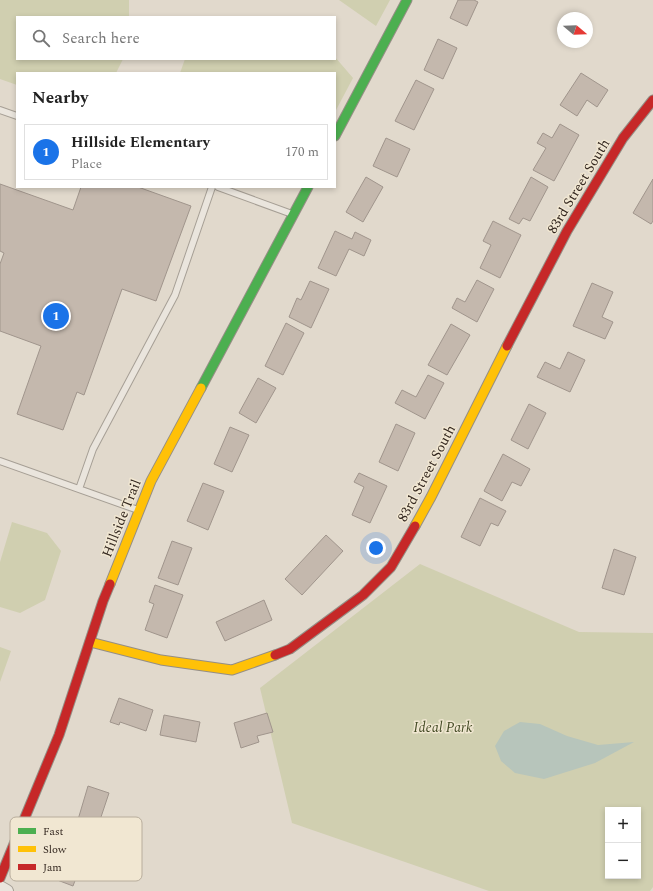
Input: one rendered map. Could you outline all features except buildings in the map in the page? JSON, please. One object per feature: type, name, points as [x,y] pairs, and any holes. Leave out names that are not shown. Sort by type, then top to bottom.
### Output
[{"type":"street","points":[[336,134],[408,0]]},
{"type":"street","name":"83rd Street South","points":[[90,642],[161,660],[232,670],[290,649],[363,595],[391,567],[431,497],[567,231],[623,138],[653,100]]},
{"type":"street","name":"Hillside Trail","points":[[25,817],[59,735],[103,601],[151,482],[307,188]]},
{"type":"street","name":"Hillside Trail","points":[[0,878],[10,854]]},
{"type":"street","points":[[0,887],[7,891]]},
{"type":"lane","points":[[0,110],[16,116]]},
{"type":"lane","points":[[79,489],[93,449],[175,295],[212,188]]},
{"type":"lane","points":[[221,188],[294,214]]},
{"type":"lane","points":[[0,461],[139,511]]},
{"type":"green space","points":[[0,0],[129,0],[129,16],[16,16],[16,60],[122,60],[116,72],[16,72],[16,85],[0,79]]},
{"type":"green space","points":[[339,0],[390,0],[376,26]]},
{"type":"green space","points":[[336,58],[353,78],[336,110],[336,72],[180,72],[185,60],[336,60]]},
{"type":"green space","points":[[12,522],[47,533],[61,551],[45,600],[20,613],[0,607],[0,562]]},
{"type":"green space","name":"Ideal Park","points":[[420,564],[579,632],[653,633],[653,887],[650,891],[489,891],[292,823],[260,688]]},
{"type":"green space","points":[[0,647],[11,651],[0,682]]},
{"type":"shaded area","points":[[520,722],[540,724],[567,736],[598,745],[634,742],[595,763],[544,779],[515,773],[501,761],[495,746],[504,731]]},
{"type":"traffic: fast","points":[[336,134],[407,0]]},
{"type":"traffic: fast","points":[[201,388],[307,188]]},
{"type":"traffic: slow","points":[[415,526],[507,346]]},
{"type":"traffic: slow","points":[[110,584],[151,481],[201,388]]},
{"type":"traffic: slow","points":[[90,642],[161,660],[232,670],[275,655]]},
{"type":"traffic: jam","points":[[507,346],[567,231],[623,138],[653,100]]},
{"type":"traffic: jam","points":[[275,655],[290,649],[363,595],[391,567],[415,526]]},
{"type":"traffic: jam","points":[[25,817],[59,735],[110,584]]},
{"type":"traffic: jam","points":[[0,878],[10,854]]},
{"type":"place","name":"Hillside Elementary","points":[[56,316]]}]
